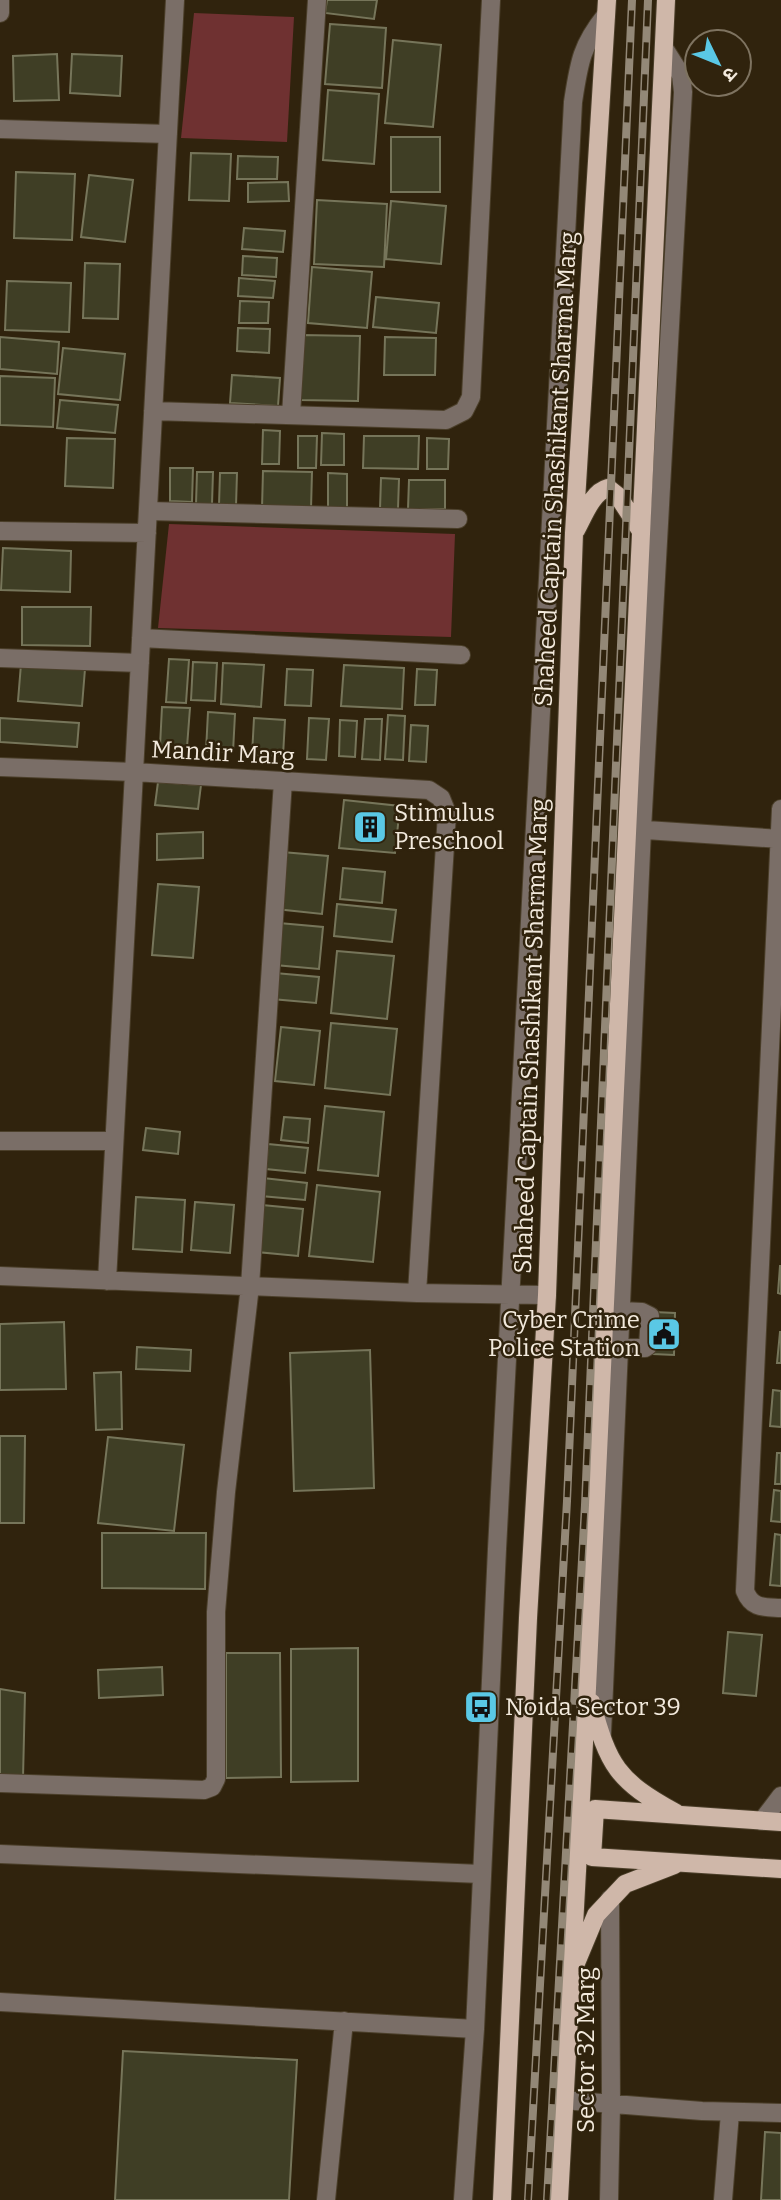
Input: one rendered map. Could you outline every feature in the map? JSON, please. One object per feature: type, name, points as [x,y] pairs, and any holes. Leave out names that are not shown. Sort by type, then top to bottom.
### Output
[{"type":"main road","points":[[559,2200],[635,829],[641,531],[666,0]]},
{"type":"main road","name":"Shaheed Captain Shashikant Sharma Marg","points":[[502,2200],[526,1645],[547,1295],[574,533],[606,7]]},
{"type":"main road","points":[[574,533],[594,497],[601,490],[608,488],[618,496],[641,531]]},
{"type":"main road","points":[[587,1688],[602,1740],[617,1771],[644,1795],[682,1816]]},
{"type":"main road","points":[[781,1822],[595,1809],[593,1857],[781,1869]]},
{"type":"main road","points":[[570,1987],[596,1915],[610,1899],[625,1884],[680,1862]]},
{"type":"street","points":[[0,0],[0,13]]},
{"type":"street","points":[[107,1281],[175,0]]},
{"type":"street","points":[[291,415],[317,0]]},
{"type":"street","points":[[153,411],[446,420],[464,411],[471,397],[491,0]]},
{"type":"street","points":[[463,2200],[475,2029],[510,1294],[573,102],[579,61],[606,7]]},
{"type":"street","points":[[602,1740],[620,1348],[635,829],[683,92],[681,75],[664,48]]},
{"type":"street","points":[[0,129],[168,134]]},
{"type":"street","points":[[148,511],[458,519]]},
{"type":"street","points":[[0,531],[147,533]]},
{"type":"street","points":[[141,638],[461,655]]},
{"type":"street","points":[[0,658],[140,663]]},
{"type":"street","name":"Mandir Marg","points":[[0,767],[134,772],[429,790],[441,798],[447,813],[417,1293]]},
{"type":"street","points":[[0,1783],[204,1790],[212,1787],[216,1779],[216,1612],[226,1492],[250,1286],[283,781]]},
{"type":"street","points":[[781,809],[745,1591],[748,1600],[756,1607],[781,1608]]},
{"type":"street","points":[[635,829],[780,839]]},
{"type":"street","points":[[0,1141],[114,1141]]},
{"type":"street","points":[[0,1276],[417,1293],[547,1295]]},
{"type":"street","points":[[620,1348],[643,1349],[648,1346],[650,1316],[642,1312],[621,1311]]},
{"type":"street","points":[[762,1821],[781,1796]]},
{"type":"street","points":[[0,1854],[481,1874]]},
{"type":"street","name":"Sector 32 Marg","points":[[609,2200],[610,1899]]},
{"type":"street","points":[[0,2002],[475,2029]]},
{"type":"street","points":[[326,2200],[344,2021]]},
{"type":"street","points":[[563,2100],[730,2113],[781,2113]]},
{"type":"street","points":[[723,2200],[730,2113]]},
{"type":"shaded area","points":[[194,13],[294,17],[287,142],[181,138]]},
{"type":"shaded area","points":[[169,524],[455,534],[451,637],[158,628]]},
{"type":"building","points":[[327,0],[377,0],[374,19],[325,13]]},
{"type":"building","points":[[330,24],[386,28],[382,88],[325,84]]},
{"type":"building","points":[[393,40],[441,45],[433,127],[385,123]]},
{"type":"building","points":[[57,54],[59,100],[14,101],[13,56]]},
{"type":"building","points":[[72,54],[122,56],[120,96],[70,93]]},
{"type":"building","points":[[328,90],[379,94],[374,164],[323,160]]},
{"type":"building","points":[[391,137],[440,137],[440,192],[391,192]]},
{"type":"building","points":[[191,153],[231,154],[229,201],[189,200]]},
{"type":"building","points":[[238,156],[278,157],[277,179],[237,179]]},
{"type":"building","points":[[16,172],[75,174],[72,240],[14,238]]},
{"type":"building","points":[[89,175],[133,180],[125,242],[81,237]]},
{"type":"building","points":[[288,182],[289,201],[248,202],[248,183]]},
{"type":"building","points":[[317,200],[387,204],[384,267],[314,264]]},
{"type":"building","points":[[391,201],[446,206],[441,264],[386,259]]},
{"type":"building","points":[[244,228],[285,231],[283,252],[242,249]]},
{"type":"building","points":[[243,256],[277,258],[276,277],[242,275]]},
{"type":"building","points":[[85,263],[120,264],[118,319],[83,318]]},
{"type":"building","points":[[312,267],[372,272],[367,328],[308,323]]},
{"type":"building","points":[[239,278],[275,281],[273,298],[238,296]]},
{"type":"building","points":[[7,281],[71,283],[69,332],[5,330]]},
{"type":"building","points":[[376,297],[439,303],[436,333],[373,327]]},
{"type":"building","points":[[240,301],[269,302],[268,323],[239,323]]},
{"type":"building","points":[[238,328],[270,329],[269,353],[237,351]]},
{"type":"building","points":[[301,335],[360,336],[358,401],[299,400]]},
{"type":"building","points":[[0,337],[59,342],[57,374],[0,369]]},
{"type":"building","points":[[385,337],[436,338],[435,375],[384,375]]},
{"type":"building","points":[[63,348],[125,354],[120,400],[58,394]]},
{"type":"building","points":[[232,375],[280,378],[278,406],[230,403]]},
{"type":"building","points":[[0,376],[55,378],[53,427],[0,425]]},
{"type":"building","points":[[60,400],[118,405],[115,433],[57,428]]},
{"type":"building","points":[[263,430],[280,431],[279,464],[262,464]]},
{"type":"building","points":[[322,433],[344,434],[344,465],[321,465]]},
{"type":"building","points":[[298,436],[317,436],[316,468],[298,468]]},
{"type":"building","points":[[364,436],[419,436],[418,469],[363,468]]},
{"type":"building","points":[[67,438],[115,439],[113,488],[65,486]]},
{"type":"building","points":[[427,438],[449,439],[448,469],[427,469]]},
{"type":"building","points":[[170,468],[193,468],[192,502],[170,501]]},
{"type":"building","points":[[263,471],[312,472],[311,509],[262,508]]},
{"type":"building","points":[[197,472],[213,472],[212,504],[196,504]]},
{"type":"building","points":[[220,473],[237,473],[236,506],[219,505]]},
{"type":"building","points":[[328,473],[347,474],[347,509],[328,508]]},
{"type":"building","points":[[381,478],[399,479],[398,509],[380,509]]},
{"type":"building","points":[[409,480],[445,480],[445,509],[408,509]]},
{"type":"building","points":[[3,548],[71,551],[70,592],[1,590]]},
{"type":"building","points":[[22,607],[91,607],[90,646],[22,645]]},
{"type":"building","points":[[169,659],[189,660],[186,703],[166,702]]},
{"type":"building","points":[[193,662],[217,663],[215,701],[191,700]]},
{"type":"building","points":[[223,663],[264,665],[261,707],[221,704]]},
{"type":"building","points":[[21,664],[85,669],[82,706],[18,701]]},
{"type":"building","points":[[344,665],[404,668],[402,709],[341,706]]},
{"type":"building","points":[[287,669],[313,670],[311,706],[285,705]]},
{"type":"building","points":[[417,669],[437,670],[435,705],[415,705]]},
{"type":"building","points":[[162,707],[190,708],[187,747],[160,746]]},
{"type":"building","points":[[208,712],[235,714],[233,752],[206,751]]},
{"type":"building","points":[[388,715],[405,716],[403,760],[385,759]]},
{"type":"building","points":[[0,718],[79,723],[77,747],[0,742]]},
{"type":"building","points":[[254,718],[285,720],[283,756],[252,755]]},
{"type":"building","points":[[309,718],[329,719],[326,760],[307,759]]},
{"type":"building","points":[[365,719],[382,719],[380,760],[362,759]]},
{"type":"building","points":[[340,720],[357,721],[355,757],[339,756]]},
{"type":"building","points":[[411,725],[428,726],[426,762],[409,761]]},
{"type":"building","points":[[158,782],[201,785],[198,809],[155,805]]},
{"type":"building","name":"Stimulus Preschool","points":[[344,800],[400,806],[395,853],[339,848]]},
{"type":"building","points":[[203,832],[203,858],[157,860],[157,834]]},
{"type":"building","points":[[282,852],[328,856],[322,914],[276,909]]},
{"type":"building","points":[[343,868],[385,872],[382,903],[340,899]]},
{"type":"building","points":[[158,884],[199,887],[193,958],[152,955]]},
{"type":"building","points":[[337,904],[396,910],[392,942],[334,936]]},
{"type":"building","points":[[279,923],[323,927],[319,969],[275,965]]},
{"type":"building","points":[[337,951],[394,956],[387,1019],[331,1013]]},
{"type":"building","points":[[275,973],[319,977],[316,1003],[272,999]]},
{"type":"building","points":[[331,1023],[397,1029],[390,1095],[325,1088]]},
{"type":"building","points":[[281,1027],[320,1031],[314,1085],[275,1081]]},
{"type":"building","points":[[325,1106],[384,1112],[378,1176],[318,1170]]},
{"type":"building","points":[[284,1117],[310,1119],[308,1143],[281,1140]]},
{"type":"building","points":[[146,1128],[180,1132],[178,1154],[143,1150]]},
{"type":"building","points":[[268,1144],[308,1148],[305,1173],[266,1169]]},
{"type":"building","points":[[263,1178],[307,1183],[305,1200],[261,1196]]},
{"type":"building","points":[[317,1185],[380,1192],[373,1262],[309,1256]]},
{"type":"building","points":[[136,1197],[185,1200],[182,1252],[133,1249]]},
{"type":"building","points":[[195,1202],[234,1205],[230,1253],[191,1250]]},
{"type":"building","points":[[262,1205],[303,1209],[298,1256],[257,1252]]},
{"type":"building","points":[[781,1266],[781,1294],[778,1293]]},
{"type":"building","name":"Cyber Crime Police Station","points":[[654,1312],[675,1313],[674,1355],[653,1354]]},
{"type":"building","points":[[64,1322],[66,1389],[0,1390],[0,1324]]},
{"type":"building","points":[[780,1332],[781,1363],[777,1363]]},
{"type":"building","points":[[137,1347],[191,1350],[190,1371],[136,1369]]},
{"type":"building","points":[[370,1350],[374,1488],[294,1491],[290,1353]]},
{"type":"building","points":[[121,1372],[122,1429],[96,1430],[94,1373]]},
{"type":"building","points":[[773,1390],[781,1391],[781,1427],[770,1426]]},
{"type":"building","points":[[0,1436],[25,1436],[24,1523],[0,1523]]},
{"type":"building","points":[[108,1437],[184,1445],[174,1531],[98,1523]]},
{"type":"building","points":[[777,1453],[781,1453],[781,1484],[775,1484]]},
{"type":"building","points":[[774,1490],[781,1491],[781,1522],[771,1521]]},
{"type":"building","points":[[102,1533],[206,1533],[205,1589],[102,1588]]},
{"type":"building","points":[[775,1534],[781,1535],[781,1586],[770,1585]]},
{"type":"building","points":[[728,1632],[762,1635],[756,1696],[723,1693]]},
{"type":"building","points":[[358,1648],[358,1781],[291,1782],[291,1649]]},
{"type":"building","points":[[226,1653],[280,1653],[281,1777],[226,1778]]},
{"type":"building","points":[[162,1667],[163,1695],[99,1698],[98,1670]]},
{"type":"building","points":[[0,1689],[25,1693],[23,1778],[0,1777]]},
{"type":"building","points":[[123,2051],[297,2060],[289,2200],[115,2200]]},
{"type":"building","points":[[765,2132],[781,2133],[781,2200],[761,2200]]},
{"type":"railway","points":[[528,2200],[567,1501],[632,0]]},
{"type":"railway","points":[[547,2200],[585,1505],[648,0]]},
{"type":"place","name":"Stimulus Preschool","points":[[370,827]]},
{"type":"place","name":"Cyber Crime Police Station","points":[[664,1334]]},
{"type":"place","name":"Noida Sector 39","points":[[481,1707]]}]
